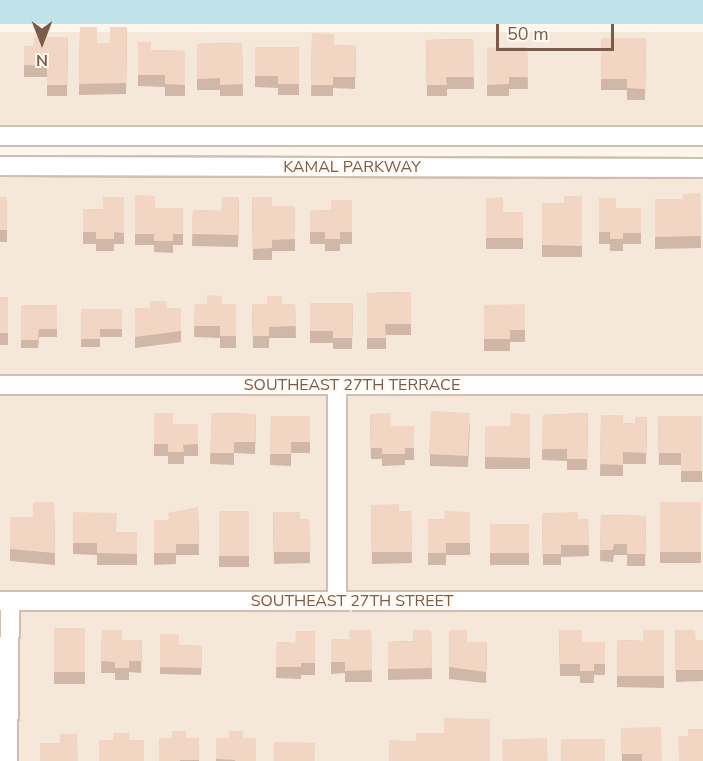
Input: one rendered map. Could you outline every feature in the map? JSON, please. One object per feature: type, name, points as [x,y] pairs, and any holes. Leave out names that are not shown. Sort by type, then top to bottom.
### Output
[{"type":"street","name":"KAMAL PARKWAY","points":[[0,136],[703,136]]},
{"type":"street","name":"KAMAL PARKWAY","points":[[0,166],[703,168]]},
{"type":"street","name":"SOUTHEAST 27TH TERRACE","points":[[0,385],[703,385]]},
{"type":"street","points":[[337,385],[337,601]]},
{"type":"street","points":[[5,601],[8,761]]},
{"type":"street","name":"SOUTHEAST 27TH STREET","points":[[5,601],[703,601]]},
{"type":"shaded area","points":[[0,32],[703,32],[703,127],[0,127]]},
{"type":"shaded area","points":[[0,175],[703,175],[703,761],[0,761]]},
{"type":"water","points":[[0,0],[703,0],[703,24],[0,24]]},
{"type":"building","points":[[80,27],[97,27],[97,43],[110,43],[110,27],[127,27],[126,83],[79,84]]},
{"type":"building","points":[[312,33],[334,34],[334,45],[356,46],[355,77],[333,77],[333,85],[311,85]]},
{"type":"building","points":[[34,37],[68,37],[67,85],[47,85],[47,66],[24,65],[24,46],[33,47]]},
{"type":"building","points":[[601,38],[646,38],[645,89],[627,88],[627,79],[601,79]]},
{"type":"building","points":[[473,39],[474,77],[446,77],[447,85],[427,85],[426,40]]},
{"type":"building","points":[[138,42],[151,42],[151,50],[185,51],[185,85],[165,84],[165,75],[138,75]]},
{"type":"building","points":[[242,43],[243,84],[220,85],[220,78],[197,79],[197,44]]},
{"type":"building","points":[[255,47],[299,47],[299,84],[278,84],[278,76],[255,76]]},
{"type":"building","points":[[527,47],[528,77],[509,77],[509,84],[487,85],[487,48]]},
{"type":"building","points":[[700,193],[701,236],[655,237],[655,199],[683,199],[683,194]]},
{"type":"building","points":[[135,195],[155,196],[155,208],[183,208],[183,234],[173,234],[173,241],[154,241],[154,234],[135,234]]},
{"type":"building","points":[[564,196],[582,196],[582,246],[542,245],[542,203],[564,203]]},
{"type":"building","points":[[0,197],[7,197],[7,230],[0,230]]},
{"type":"building","points":[[103,197],[124,197],[124,233],[114,232],[114,239],[96,239],[96,232],[83,232],[83,209],[103,209]]},
{"type":"building","points":[[222,197],[239,197],[238,235],[192,234],[193,210],[221,211]]},
{"type":"building","points":[[252,197],[272,197],[272,206],[295,206],[295,239],[272,240],[272,248],[253,249]]},
{"type":"building","points":[[503,197],[503,212],[523,212],[523,238],[486,238],[486,198]]},
{"type":"building","points":[[599,198],[616,198],[616,208],[641,208],[641,233],[623,233],[623,239],[610,239],[610,232],[599,232]]},
{"type":"building","points":[[331,200],[352,200],[352,232],[340,232],[340,239],[325,239],[325,232],[310,232],[310,211],[331,210]]},
{"type":"building","points":[[411,292],[411,324],[385,324],[386,338],[367,338],[367,293]]},
{"type":"building","points":[[207,295],[222,296],[222,304],[236,304],[236,336],[220,336],[220,326],[194,326],[195,304],[207,304]]},
{"type":"building","points":[[267,296],[282,296],[282,304],[295,304],[296,326],[269,327],[269,336],[253,336],[252,304],[267,304]]},
{"type":"building","points":[[0,297],[8,297],[8,333],[0,333]]},
{"type":"building","points":[[150,301],[166,301],[167,308],[181,308],[181,331],[135,337],[135,308],[150,308]]},
{"type":"building","points":[[310,303],[353,303],[352,338],[333,338],[333,331],[310,331]]},
{"type":"building","points":[[525,304],[525,330],[510,330],[510,339],[484,339],[484,305]]},
{"type":"building","points":[[21,305],[57,305],[57,329],[39,329],[38,340],[21,340]]},
{"type":"building","points":[[81,309],[122,309],[122,329],[100,329],[100,339],[81,339]]},
{"type":"building","points":[[431,411],[470,413],[468,456],[429,454]]},
{"type":"building","points":[[154,413],[173,413],[173,424],[198,424],[198,444],[183,445],[184,452],[168,452],[168,444],[154,444]]},
{"type":"building","points":[[212,413],[256,414],[255,442],[234,442],[234,453],[210,453]]},
{"type":"building","points":[[390,413],[391,426],[414,426],[414,448],[405,448],[405,454],[382,454],[382,448],[371,448],[370,414]]},
{"type":"building","points":[[511,413],[530,414],[530,458],[485,457],[485,426],[510,426]]},
{"type":"building","points":[[588,413],[587,459],[567,459],[567,449],[542,449],[543,415]]},
{"type":"building","points":[[601,415],[623,415],[623,423],[635,424],[635,417],[647,417],[646,453],[623,452],[623,465],[600,464]]},
{"type":"building","points":[[271,416],[310,416],[310,442],[291,442],[291,454],[270,454]]},
{"type":"building","points":[[658,416],[702,416],[702,471],[681,471],[681,453],[659,453]]},
{"type":"building","points":[[33,502],[54,502],[55,553],[10,549],[10,517],[33,517]]},
{"type":"building","points":[[660,502],[701,502],[701,552],[660,552]]},
{"type":"building","points":[[399,504],[399,511],[411,511],[412,552],[372,552],[371,505]]},
{"type":"building","points":[[198,507],[199,544],[176,544],[176,553],[154,553],[154,520],[169,520],[168,513]]},
{"type":"building","points":[[219,511],[249,511],[249,556],[219,556]]},
{"type":"building","points":[[445,511],[470,512],[470,543],[446,543],[446,553],[428,553],[428,519],[444,519]]},
{"type":"building","points":[[73,512],[117,513],[116,532],[137,532],[137,554],[97,553],[97,543],[73,543]]},
{"type":"building","points":[[273,512],[300,512],[300,519],[309,519],[310,552],[274,552]]},
{"type":"building","points":[[578,512],[578,519],[588,519],[589,545],[561,545],[561,554],[543,554],[542,513]]},
{"type":"building","points":[[601,515],[646,516],[645,554],[627,554],[627,544],[614,544],[613,550],[600,550]]},
{"type":"building","points":[[490,524],[529,524],[529,553],[490,553]]},
{"type":"building","points":[[54,628],[85,628],[85,672],[54,672]]},
{"type":"building","points":[[102,630],[122,630],[122,640],[142,640],[141,661],[129,661],[129,668],[115,668],[115,662],[101,661]]},
{"type":"building","points":[[349,630],[371,630],[372,670],[345,671],[345,662],[331,662],[331,639],[350,639]]},
{"type":"building","points":[[413,630],[431,630],[432,668],[388,669],[388,642],[413,641]]},
{"type":"building","points":[[449,630],[467,630],[467,642],[487,642],[486,672],[449,667]]},
{"type":"building","points":[[559,630],[582,630],[582,642],[605,642],[605,664],[594,664],[594,671],[580,671],[580,664],[560,664]]},
{"type":"building","points":[[643,630],[664,630],[664,676],[617,676],[617,640],[643,641]]},
{"type":"building","points":[[675,630],[695,630],[696,640],[703,640],[703,670],[676,670]]},
{"type":"building","points":[[296,631],[315,631],[315,663],[301,663],[301,667],[276,667],[277,642],[295,643]]},
{"type":"building","points":[[160,634],[179,634],[179,645],[202,646],[201,668],[160,667]]},
{"type":"building","points":[[444,718],[490,719],[490,761],[389,761],[389,740],[416,741],[416,733],[444,733]]},
{"type":"building","points":[[661,727],[662,761],[642,761],[642,754],[622,754],[621,728]]},
{"type":"building","points":[[688,729],[703,729],[703,761],[679,761],[678,736],[688,736]]},
{"type":"building","points":[[172,731],[186,731],[186,738],[199,738],[199,760],[159,761],[159,738],[172,738]]},
{"type":"building","points":[[229,731],[243,731],[243,738],[256,738],[256,761],[216,759],[216,738],[229,738]]},
{"type":"building","points":[[113,733],[129,733],[129,740],[144,740],[144,761],[99,761],[99,740],[113,740]]},
{"type":"building","points":[[60,734],[77,734],[78,761],[40,761],[40,743],[60,743]]},
{"type":"building","points":[[547,738],[548,761],[503,761],[502,740]]},
{"type":"building","points":[[561,739],[605,739],[605,761],[561,761]]},
{"type":"building","points":[[274,742],[315,743],[315,761],[274,761]]}]
